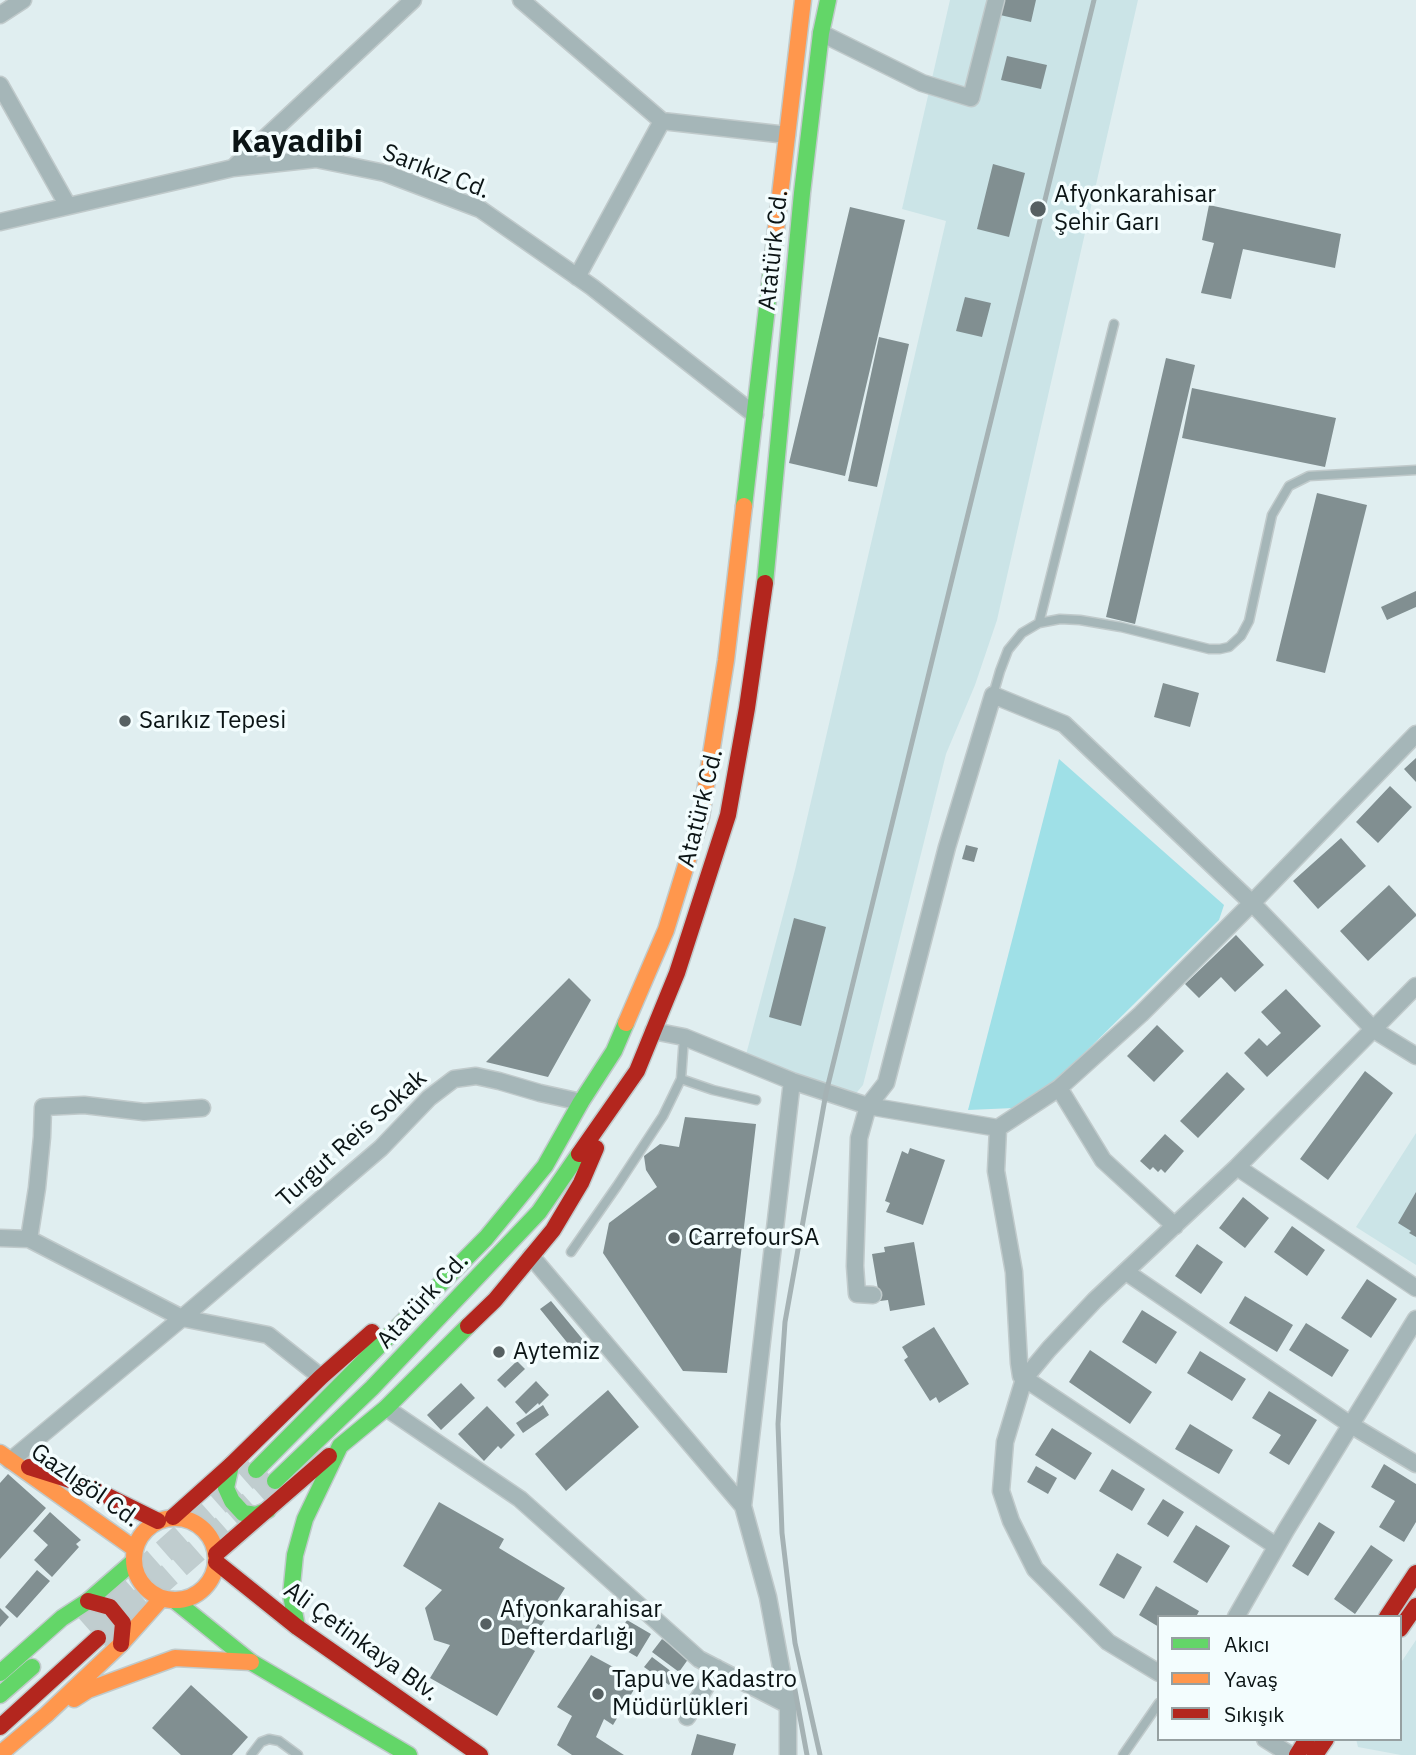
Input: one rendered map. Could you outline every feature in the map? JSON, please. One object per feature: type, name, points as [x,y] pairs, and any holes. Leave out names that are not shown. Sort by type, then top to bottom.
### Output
[{"type":"main road","points":[[788,0],[802,6],[821,33]]},
{"type":"main road","name":"Atatürk Cd.","points":[[275,1481],[372,1388],[538,1212],[637,1071],[677,974],[728,815],[747,708],[766,575],[801,207],[821,33],[828,0]]},
{"type":"main road","name":"Atatürk Cd.","points":[[256,1470],[486,1238],[545,1166],[614,1051],[666,930],[701,817],[726,660],[802,6]]},
{"type":"main road","points":[[216,1558],[386,1408],[495,1300],[553,1230],[581,1183],[619,1097]]},
{"type":"main road","points":[[409,1755],[251,1662],[168,1599],[151,1593],[136,1574],[134,1555],[139,1537],[147,1528],[165,1519],[231,1465],[321,1377],[450,1264],[581,1102]]},
{"type":"main road","points":[[297,1627],[291,1595],[295,1555],[305,1518],[340,1446]]},
{"type":"main road","name":"Gazlıgöl Cd.","points":[[5,1457],[83,1484],[165,1519]]},
{"type":"main road","name":"Gazlıgöl Cd.","points":[[5,1457],[134,1555]]},
{"type":"main road","points":[[231,1465],[226,1488],[232,1501],[243,1513],[256,1515],[268,1510]]},
{"type":"main road","points":[[0,1754],[46,1715],[168,1599],[187,1599],[207,1585],[214,1574],[216,1558],[211,1538],[204,1528],[194,1521],[182,1517],[165,1519]]},
{"type":"main road","points":[[0,1673],[62,1618],[88,1601],[134,1555]]},
{"type":"main road","name":"Ali Çetinkaya Blv.","points":[[216,1558],[297,1627],[481,1755]]},
{"type":"main road","points":[[1388,1615],[1416,1573]]},
{"type":"main road","points":[[88,1601],[110,1607],[117,1615],[123,1623],[121,1644]]},
{"type":"main road","points":[[1402,1626],[1416,1605]]},
{"type":"main road","points":[[0,1727],[98,1638]]},
{"type":"main road","points":[[46,1715],[88,1690],[175,1658],[251,1662]]},
{"type":"main road","points":[[0,1695],[41,1659]]},
{"type":"street","points":[[0,15],[23,0]]},
{"type":"street","points":[[233,168],[413,0]]},
{"type":"street","points":[[521,0],[662,121],[787,135]]},
{"type":"street","points":[[821,33],[922,83],[971,98],[996,0]]},
{"type":"street","points":[[0,85],[68,206]]},
{"type":"street","points":[[577,277],[662,121]]},
{"type":"street","name":"Sarıkız Cd.","points":[[0,222],[233,168],[316,159],[385,173],[480,209],[577,277],[755,415]]},
{"type":"street","points":[[873,1295],[857,1294],[855,1266],[859,1138],[868,1106],[886,1083],[947,847],[993,695],[1064,724],[1252,903],[1374,1030],[1416,1056]]},
{"type":"street","points":[[653,1031],[684,1037],[793,1081],[868,1106],[998,1128],[1059,1088],[1141,1014],[1416,734]]},
{"type":"street","points":[[1157,1672],[1108,1642],[1035,1569],[1011,1521],[1001,1492],[1005,1442],[1024,1379],[1094,1300],[1237,1167],[1416,986]]},
{"type":"street","name":"Turgut Reis Sokak","points":[[5,1457],[182,1318],[381,1148],[429,1098],[454,1079],[476,1076],[581,1102]]},
{"type":"street","points":[[788,1755],[788,1705],[768,1597],[743,1506],[793,1081]]},
{"type":"street","points":[[1059,1088],[1103,1160],[1175,1226]]},
{"type":"street","points":[[29,1239],[37,1188],[43,1107],[84,1105],[144,1112],[202,1108]]},
{"type":"street","points":[[998,1128],[996,1171],[1014,1272],[1021,1377],[1276,1546]]},
{"type":"street","points":[[1237,1167],[1416,1288]]},
{"type":"street","points":[[0,1238],[29,1239],[182,1318],[268,1335],[321,1377]]},
{"type":"street","points":[[531,1256],[743,1506]]},
{"type":"street","points":[[1126,1272],[1351,1425],[1416,1464]]},
{"type":"street","points":[[1237,1615],[1276,1546],[1416,1319]]},
{"type":"street","points":[[386,1408],[520,1499],[699,1659],[788,1705]]},
{"type":"street","points":[[687,1717],[717,1668]]},
{"type":"street","points":[[1268,1741],[1291,1755]]},
{"type":"lane","points":[[1039,623],[1114,324]]},
{"type":"lane","points":[[993,695],[1007,650],[1022,633],[1039,623],[1060,619],[1080,621],[1121,627],[1209,649],[1229,647],[1241,636],[1249,621],[1272,515],[1289,486],[1309,476],[1416,470]]},
{"type":"lane","points":[[571,1252],[663,1116],[681,1079],[684,1037]]},
{"type":"lane","points":[[681,1079],[756,1100]]},
{"type":"lane","points":[[1123,1755],[1157,1706]]},
{"type":"lane","points":[[251,1755],[261,1742],[269,1739],[279,1741],[298,1755]]},
{"type":"shaded area","points":[[950,0],[1138,0],[997,620],[975,685],[946,754],[863,1085],[847,1104],[783,1086],[743,1066],[795,870],[946,221],[902,209]]},
{"type":"shaded area","points":[[1059,759],[1224,905],[1219,920],[1053,1084],[1014,1108],[968,1110]]},
{"type":"shaded area","points":[[1416,1133],[1416,1265],[1356,1227]]},
{"type":"shaded area","points":[[1416,1640],[1416,1755],[1358,1747],[1356,1741],[1402,1741],[1402,1661]]},
{"type":"building","points":[[1004,0],[1036,0],[1031,22],[1000,15]]},
{"type":"building","points":[[1007,56],[1047,65],[1041,89],[1001,80]]},
{"type":"building","points":[[993,164],[1025,173],[1009,237],[977,229]]},
{"type":"building","points":[[1209,205],[1341,234],[1335,268],[1243,249],[1231,299],[1201,293],[1214,243],[1202,240]]},
{"type":"building","points":[[850,207],[905,220],[845,476],[789,463]]},
{"type":"building","points":[[965,297],[991,303],[982,337],[956,331]]},
{"type":"building","points":[[879,337],[909,344],[877,487],[848,481]]},
{"type":"building","points":[[1166,358],[1195,365],[1135,624],[1106,617]]},
{"type":"building","points":[[1192,388],[1336,418],[1325,467],[1182,438]]},
{"type":"building","points":[[1317,493],[1367,505],[1325,673],[1276,661]]},
{"type":"building","points":[[1416,591],[1416,607],[1387,620],[1381,607]]},
{"type":"building","points":[[1163,683],[1199,693],[1190,727],[1154,717]]},
{"type":"building","points":[[1416,758],[1416,782],[1404,769]]},
{"type":"building","points":[[1390,786],[1412,807],[1378,843],[1356,822]]},
{"type":"building","points":[[1341,838],[1366,866],[1318,909],[1293,881]]},
{"type":"building","points":[[966,845],[978,848],[974,862],[962,859]]},
{"type":"building","points":[[1389,885],[1416,916],[1368,961],[1340,931]]},
{"type":"building","points":[[794,918],[826,927],[801,1026],[769,1017]]},
{"type":"building","points":[[1236,935],[1264,965],[1235,992],[1221,977],[1199,998],[1185,984]]},
{"type":"building","points":[[569,978],[591,1000],[548,1077],[486,1062]]},
{"type":"building","points":[[1286,989],[1321,1026],[1267,1077],[1244,1053],[1259,1038],[1267,1046],[1281,1033],[1261,1012]]},
{"type":"building","points":[[1157,1025],[1184,1051],[1154,1082],[1127,1056]]},
{"type":"building","points":[[1365,1071],[1393,1093],[1328,1180],[1300,1159]]},
{"type":"building","points":[[1227,1072],[1245,1089],[1198,1138],[1180,1121]]},
{"type":"building","name":"CarrefourSA","points":[[685,1117],[756,1124],[727,1373],[683,1371],[603,1253],[609,1223],[657,1187],[646,1170],[644,1156],[660,1144],[679,1147]]},
{"type":"building","points":[[1165,1134],[1184,1151],[1165,1173],[1161,1169],[1158,1172],[1153,1167],[1150,1170],[1140,1161]]},
{"type":"building","points":[[910,1148],[945,1160],[923,1225],[886,1212],[890,1203],[885,1201],[902,1151],[908,1154]]},
{"type":"building","points":[[1416,1192],[1416,1237],[1398,1223]]},
{"type":"building","points":[[1243,1197],[1269,1218],[1245,1248],[1219,1228]]},
{"type":"building","points":[[1292,1226],[1325,1250],[1307,1276],[1274,1252]]},
{"type":"building","points":[[914,1242],[925,1305],[890,1311],[888,1300],[880,1301],[872,1254],[885,1252],[884,1247]]},
{"type":"building","points":[[1197,1244],[1223,1262],[1201,1294],[1175,1276]]},
{"type":"building","points":[[1367,1279],[1397,1299],[1371,1338],[1341,1318]]},
{"type":"building","points":[[1245,1296],[1293,1325],[1277,1352],[1229,1323]]},
{"type":"building","points":[[551,1301],[589,1347],[578,1356],[540,1309]]},
{"type":"building","points":[[1142,1310],[1177,1332],[1156,1364],[1122,1342]]},
{"type":"building","points":[[1306,1323],[1349,1350],[1332,1377],[1289,1350]]},
{"type":"building","points":[[934,1327],[969,1384],[939,1403],[936,1397],[930,1401],[904,1360],[908,1357],[902,1347]]},
{"type":"building","points":[[1090,1350],[1152,1392],[1130,1424],[1069,1382]]},
{"type":"building","points":[[1200,1351],[1246,1379],[1232,1401],[1187,1373]]},
{"type":"building","points":[[517,1361],[525,1369],[505,1388],[497,1380]]},
{"type":"building","points":[[536,1381],[549,1395],[526,1414],[515,1402]]},
{"type":"building","points":[[461,1383],[475,1398],[441,1430],[427,1415]]},
{"type":"building","points":[[608,1390],[639,1427],[566,1491],[535,1454]]},
{"type":"building","points":[[1269,1391],[1317,1420],[1289,1465],[1269,1453],[1281,1435],[1252,1418]]},
{"type":"building","points":[[543,1405],[549,1415],[523,1433],[516,1423]]},
{"type":"building","points":[[487,1406],[515,1435],[501,1449],[498,1446],[484,1461],[458,1434]]},
{"type":"building","points":[[1190,1424],[1233,1450],[1219,1474],[1175,1449]]},
{"type":"building","points":[[1052,1428],[1092,1453],[1075,1480],[1035,1455]]},
{"type":"building","points":[[1384,1464],[1416,1484],[1416,1522],[1404,1542],[1379,1527],[1395,1501],[1371,1487]]},
{"type":"building","points":[[1036,1466],[1057,1478],[1048,1494],[1027,1482]]},
{"type":"building","points":[[1112,1469],[1145,1489],[1132,1511],[1099,1491]]},
{"type":"building","points":[[8,1474],[46,1508],[0,1559],[0,1483]]},
{"type":"building","points":[[1163,1499],[1184,1512],[1168,1537],[1147,1524]]},
{"type":"building","name":"Afyonkarahisar Defterdarlığı","points":[[439,1502],[504,1539],[499,1548],[565,1588],[528,1647],[535,1651],[497,1716],[430,1678],[450,1645],[434,1640],[425,1608],[442,1590],[403,1566]]},
{"type":"building","points":[[50,1512],[81,1540],[76,1544],[79,1547],[52,1577],[34,1560],[48,1545],[33,1531]]},
{"type":"building","points":[[1319,1522],[1335,1532],[1308,1576],[1292,1566]]},
{"type":"building","points":[[1196,1525],[1230,1546],[1207,1583],[1173,1562]]},
{"type":"building","points":[[1371,1545],[1393,1560],[1355,1614],[1334,1599]]},
{"type":"building","points":[[1117,1553],[1142,1567],[1124,1599],[1099,1585]]},
{"type":"building","points":[[37,1570],[50,1581],[17,1618],[5,1607]]},
{"type":"building","points":[[1156,1586],[1199,1611],[1197,1615],[1157,1615],[1157,1626],[1139,1615]]},
{"type":"building","points":[[0,1608],[9,1617],[0,1627]]},
{"type":"building","points":[[627,1620],[651,1634],[637,1657],[613,1643]]},
{"type":"building","points":[[598,1624],[610,1632],[602,1643],[591,1635]]},
{"type":"building","points":[[662,1639],[689,1658],[679,1672],[652,1652]]},
{"type":"building","name":"Tapu ve Kadastro Müdürlükleri","points":[[591,1655],[639,1681],[613,1725],[604,1719],[596,1737],[624,1755],[572,1755],[557,1745],[572,1716],[557,1707]]},
{"type":"building","points":[[652,1657],[676,1675],[669,1685],[644,1667]]},
{"type":"building","points":[[191,1685],[248,1737],[232,1755],[181,1755],[152,1728]]},
{"type":"building","points":[[697,1734],[736,1744],[733,1755],[691,1755]]},
{"type":"tunnel","points":[[83,1623],[256,1470]]},
{"type":"tunnel","points":[[98,1638],[275,1481]]},
{"type":"railway","points":[[820,1755],[795,1643],[782,1533],[778,1424],[785,1322],[826,1093],[1094,0]]},
{"type":"railway","points":[[792,1674],[807,1755]]},
{"type":"traffic: fast","points":[[765,583],[802,193],[821,33],[828,0]]},
{"type":"traffic: fast","points":[[744,506],[775,238]]},
{"type":"traffic: fast","points":[[256,1470],[486,1238],[545,1166],[614,1051],[626,1023]]},
{"type":"traffic: fast","points":[[275,1481],[372,1388],[539,1212],[579,1154]]},
{"type":"traffic: fast","points":[[297,1627],[291,1595],[295,1555],[305,1519],[340,1446],[386,1408],[468,1326]]},
{"type":"traffic: fast","points":[[231,1465],[226,1488],[232,1501],[243,1513],[256,1515],[268,1510]]},
{"type":"traffic: fast","points":[[0,1673],[62,1618],[88,1601],[134,1561]]},
{"type":"traffic: fast","points":[[174,1600],[251,1662],[409,1755]]},
{"type":"traffic: fast","points":[[0,1695],[32,1667]]},
{"type":"traffic: slow","points":[[775,238],[803,0]]},
{"type":"traffic: slow","points":[[626,1023],[666,930],[701,817],[726,660],[744,506]]},
{"type":"traffic: slow","points":[[0,1453],[135,1549]]},
{"type":"traffic: slow","points":[[175,1518],[191,1521],[204,1530],[213,1543],[216,1559],[213,1575],[204,1588],[191,1597],[175,1600],[159,1597],[146,1588],[137,1575],[134,1559],[137,1543],[146,1530],[159,1521],[175,1518]]},
{"type":"traffic: slow","points":[[0,1754],[121,1644],[162,1598]]},
{"type":"traffic: slow","points":[[74,1699],[88,1690],[175,1658],[251,1662]]},
{"type":"traffic: jam","points":[[579,1154],[637,1071],[677,973],[728,815],[765,583]]},
{"type":"traffic: jam","points":[[468,1326],[495,1300],[553,1230],[581,1183],[596,1148]]},
{"type":"traffic: jam","points":[[173,1517],[372,1332]]},
{"type":"traffic: jam","points":[[216,1554],[329,1456]]},
{"type":"traffic: jam","points":[[29,1467],[83,1484],[158,1521]]},
{"type":"traffic: jam","points":[[216,1562],[297,1627],[480,1755]]},
{"type":"traffic: jam","points":[[1388,1615],[1416,1573]]},
{"type":"traffic: jam","points":[[88,1601],[110,1607],[123,1623],[121,1644]]},
{"type":"traffic: jam","points":[[1402,1626],[1416,1606]]},
{"type":"traffic: jam","points":[[0,1727],[98,1638]]},
{"type":"traffic: jam","points":[[1297,1755],[1306,1741]]},
{"type":"traffic: jam","points":[[1315,1755],[1325,1741]]},
{"type":"place","name":"Afyonkarahisar Şehir Garı","points":[[1038,209]]},
{"type":"place","name":"Sarıkız Tepesi","points":[[125,721]]},
{"type":"place","name":"CarrefourSA","points":[[674,1238]]},
{"type":"place","name":"Aytemiz","points":[[499,1352]]},
{"type":"place","name":"Afyonkarahisar Defterdarlığı","points":[[486,1624]]},
{"type":"place","name":"Tapu ve Kadastro Müdürlükleri","points":[[598,1694]]},
{"type":"district","name":"Kayadibi","points":[[297,143]]}]
